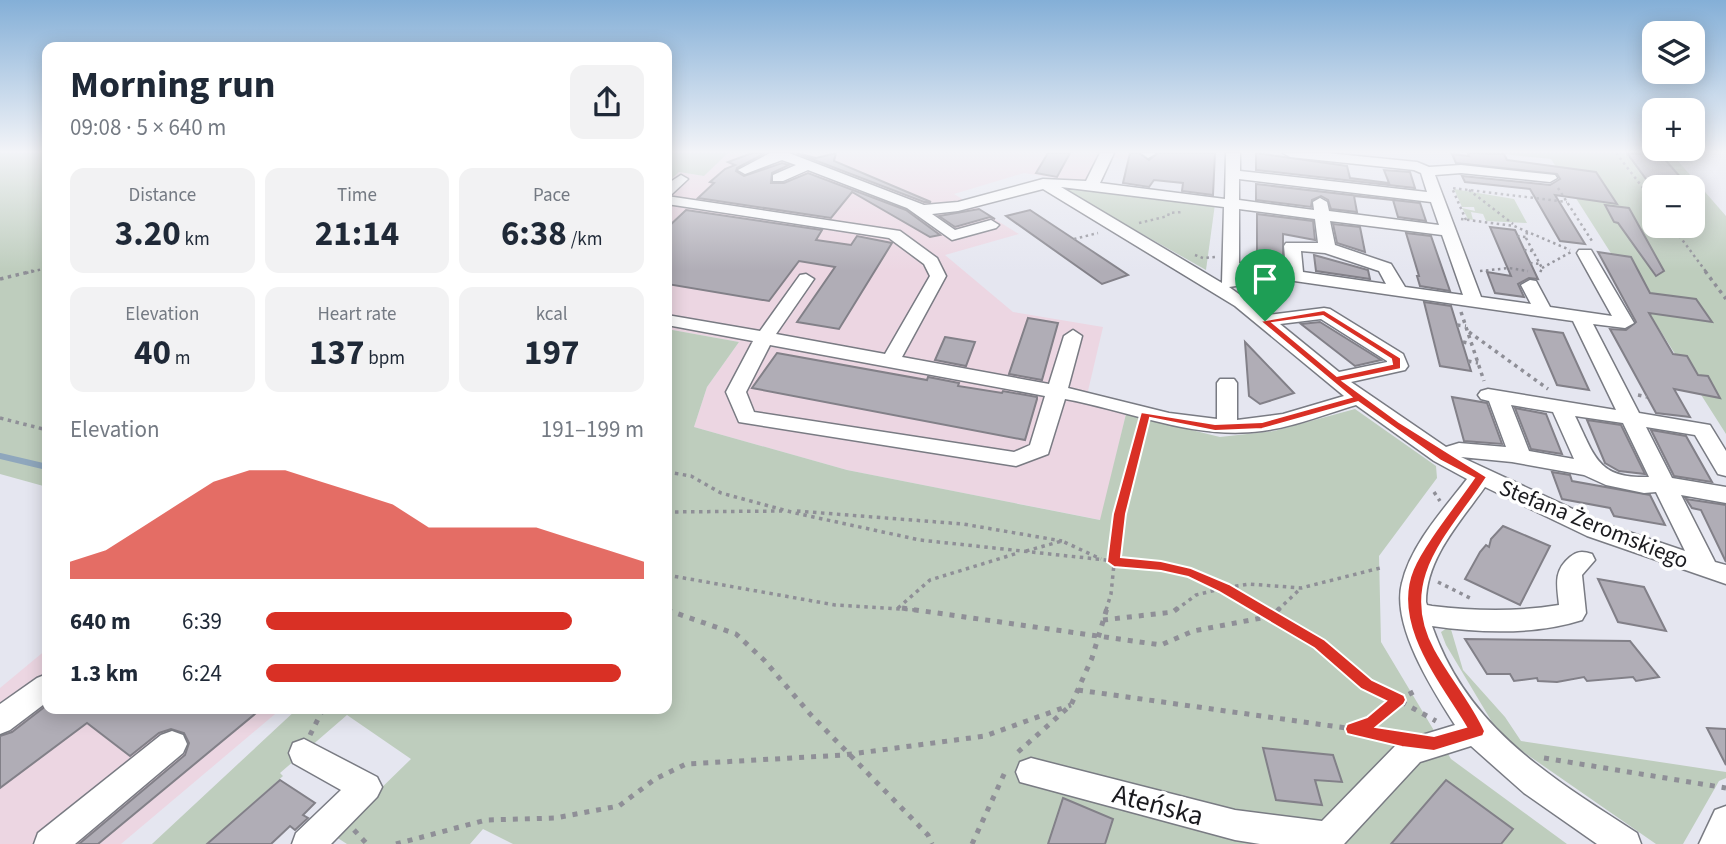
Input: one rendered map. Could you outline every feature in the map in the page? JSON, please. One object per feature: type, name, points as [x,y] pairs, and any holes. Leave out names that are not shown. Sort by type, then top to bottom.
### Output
[{"type":"street","points":[[876,192],[913,207],[952,235],[991,225]]},
{"type":"street","points":[[913,207],[942,210],[1008,192]]},
{"type":"street","name":"Stefana Żeromskiego","points":[[1060,192],[1230,294],[1359,398],[1442,456],[1596,530],[1716,571]]},
{"type":"street","points":[[1141,192],[1232,204],[1291,228],[1327,248],[1385,268],[1399,291]]},
{"type":"street","points":[[1230,294],[1232,192]]},
{"type":"street","points":[[1289,192],[1294,276]]},
{"type":"street","points":[[1318,192],[1327,248]]},
{"type":"street","points":[[1381,192],[1389,224]]},
{"type":"street","points":[[1385,192],[1438,198]]},
{"type":"street","points":[[1436,192],[1471,304]]},
{"type":"street","points":[[672,201],[894,234],[931,261],[938,276],[891,360]]},
{"type":"street","points":[[1291,228],[1321,215],[1389,224],[1447,225]]},
{"type":"street","points":[[1229,267],[1471,304],[1625,323],[1584,253]]},
{"type":"street","points":[[1538,272],[1543,311]]},
{"type":"street","points":[[806,279],[765,337],[736,392],[746,417],[1016,459],[1040,449],[1073,336]]},
{"type":"street","points":[[1265,321],[1324,313],[1396,358],[1398,366],[1335,379]]},
{"type":"street","points":[[1580,317],[1664,484],[1716,571]]},
{"type":"street","points":[[672,321],[1058,392],[1215,428],[1262,425],[1359,398]]},
{"type":"street","points":[[1227,383],[1227,426]]},
{"type":"street","points":[[1490,392],[1572,409],[1702,430],[1726,469]]},
{"type":"street","points":[[1490,392],[1520,457]]},
{"type":"street","points":[[1572,409],[1590,469]]},
{"type":"street","points":[[1442,456],[1459,450],[1520,457],[1590,469],[1606,478],[1644,485],[1664,484],[1726,495]]},
{"type":"street","points":[[1481,477],[1420,566],[1413,591],[1414,613],[1419,630],[1435,664],[1477,731],[1508,760],[1625,844]]},
{"type":"street","points":[[1414,613],[1447,618],[1548,618],[1573,613],[1569,572],[1583,560]]},
{"type":"street","points":[[0,721],[42,690]]},
{"type":"street","name":"Ateńska","points":[[1031,772],[1235,825],[1325,841],[1410,752],[1436,733],[1477,731]]},
{"type":"street","points":[[50,844],[172,744]]},
{"type":"street","points":[[304,753],[366,787],[308,844]]},
{"type":"street","points":[[1715,844],[1726,821]]},
{"type":"path","points":[[1454,192],[1466,220]]},
{"type":"path","points":[[1471,192],[1514,226],[1573,250],[1538,272],[1508,268],[1480,271]]},
{"type":"path","points":[[1488,192],[1567,202]]},
{"type":"path","points":[[1560,192],[1595,247],[1593,251],[1584,253]]},
{"type":"path","points":[[1074,239],[1188,211]]},
{"type":"path","points":[[1447,225],[1466,220],[1514,226]]},
{"type":"path","points":[[1527,232],[1526,237],[1538,272]]},
{"type":"path","points":[[1517,236],[1526,237]]},
{"type":"path","points":[[1681,238],[1726,299]]},
{"type":"path","points":[[1524,250],[1533,251]]},
{"type":"path","points":[[1530,263],[1538,272]]},
{"type":"path","points":[[0,279],[42,269]]},
{"type":"path","points":[[1471,304],[1460,308],[1490,392]]},
{"type":"path","points":[[1457,325],[1467,328],[1572,409]]},
{"type":"path","points":[[1463,342],[1472,344]]},
{"type":"path","points":[[1468,361],[1478,363]]},
{"type":"path","points":[[972,844],[1012,758],[1071,705],[1092,658],[1111,594],[1119,514],[1145,414]]},
{"type":"path","points":[[0,418],[42,429]]},
{"type":"path","points":[[672,473],[691,476],[721,493],[920,540],[1161,566],[1191,573],[1224,588],[1320,644],[1367,685],[1398,700],[1436,733]]},
{"type":"path","points":[[672,512],[788,510],[935,519],[1062,541],[1105,561]]},
{"type":"path","points":[[898,608],[930,580],[1062,541]]},
{"type":"path","points":[[1103,620],[1173,612],[1196,595],[1224,588],[1249,584],[1301,588],[1384,567]]},
{"type":"path","points":[[672,576],[835,605],[898,608],[1161,645],[1193,631],[1272,616],[1301,588]]},
{"type":"path","points":[[672,612],[736,634],[764,660],[811,715],[928,835],[932,844]]},
{"type":"path","points":[[1078,690],[1353,729],[1402,740],[1436,733]]},
{"type":"path","points":[[1353,729],[1373,722],[1398,700],[1417,690]]},
{"type":"path","points":[[396,844],[486,820],[555,818],[619,806],[655,779],[686,764],[849,754],[985,736],[1071,705]]},
{"type":"path","points":[[304,753],[319,714]]},
{"type":"path","points":[[1534,756],[1726,788]]},
{"type":"shaded area","points":[[672,192],[959,192],[954,194],[1019,234],[945,255],[1013,312],[1103,327],[1088,391],[1080,396],[1079,402],[1126,414],[1101,520],[847,470],[694,427],[707,387],[739,342],[672,330]]},
{"type":"shaded area","points":[[42,653],[42,714],[275,714],[121,844],[0,844],[0,688]]},
{"type":"green space","points":[[0,192],[42,192],[42,486],[0,474]]},
{"type":"green space","points":[[1069,192],[1108,192],[1215,204],[1206,270]]},
{"type":"green space","points":[[1456,192],[1474,192],[1514,199],[1527,223],[1486,221],[1483,214],[1471,212],[1473,220],[1468,219],[1462,208],[1475,211],[1474,207],[1462,207]]},
{"type":"green space","points":[[1572,192],[1642,192],[1642,238],[1705,238],[1705,192],[1726,216],[1726,434]]},
{"type":"green space","points":[[672,330],[739,342],[707,387],[694,427],[847,470],[1100,520],[1126,414],[1220,437],[1274,431],[1355,409],[1436,466],[1437,478],[1379,556],[1381,642],[1451,759],[1567,844],[513,844],[483,829],[470,844],[347,844],[333,835],[411,759],[347,715],[280,773],[283,776],[207,844],[152,844],[292,714],[672,714]]},
{"type":"green space","points":[[1450,626],[1463,670],[1505,717],[1521,741],[1726,772],[1726,778],[1719,781],[1683,844],[1656,844],[1509,742],[1492,722],[1446,645],[1441,632]]},
{"type":"building","points":[[704,192],[852,192],[831,218],[698,198]]},
{"type":"building","points":[[853,192],[906,210],[940,235],[930,237]]},
{"type":"building","points":[[899,192],[908,192],[931,202]]},
{"type":"building","points":[[1256,192],[1328,192],[1420,203],[1426,221],[1398,217],[1393,200],[1354,196],[1357,212],[1331,209],[1328,200],[1321,196],[1312,200],[1311,207],[1256,200]]},
{"type":"building","points":[[1532,192],[1609,192],[1617,204],[1555,195],[1585,244],[1560,241]]},
{"type":"building","points":[[1605,205],[1629,208],[1642,231],[1642,238],[1646,238],[1664,271],[1656,276],[1618,223],[1614,222]]},
{"type":"building","points":[[979,209],[995,219],[990,217],[955,227],[939,216]]},
{"type":"building","points":[[686,210],[822,230],[816,240],[851,245],[857,236],[892,243],[839,329],[797,322],[835,267],[799,261],[769,301],[672,285],[672,223]]},
{"type":"building","points":[[1030,210],[1128,275],[1102,284],[1006,216]]},
{"type":"building","points":[[1257,214],[1313,221],[1315,240],[1283,234],[1283,267],[1257,263]]},
{"type":"building","points":[[1333,224],[1360,227],[1365,252],[1337,243]]},
{"type":"building","points":[[1490,227],[1515,230],[1538,279],[1529,278],[1518,284],[1524,297],[1495,293],[1487,272],[1511,276]]},
{"type":"building","points":[[1406,233],[1431,236],[1450,291],[1420,286]]},
{"type":"building","points":[[1598,252],[1631,257],[1650,293],[1696,299],[1712,322],[1649,313],[1673,354],[1687,356],[1698,375],[1708,376],[1720,398],[1674,389],[1690,417],[1656,413],[1610,329],[1626,330],[1636,322]]},
{"type":"building","points":[[1314,255],[1368,270],[1370,279],[1316,271]]},
{"type":"building","points":[[1424,302],[1451,306],[1471,371],[1440,366]]},
{"type":"building","points":[[1028,318],[1058,323],[1042,380],[1009,374]]},
{"type":"building","points":[[1320,322],[1381,360],[1355,366],[1301,324]]},
{"type":"building","points":[[1533,329],[1563,333],[1589,390],[1557,385]]},
{"type":"building","points":[[945,337],[975,342],[966,366],[935,360]]},
{"type":"building","points":[[1245,342],[1294,393],[1260,404],[1249,396]]},
{"type":"building","points":[[777,353],[927,380],[928,377],[959,383],[958,386],[1003,391],[1037,399],[1025,440],[752,388]]},
{"type":"building","points":[[1452,397],[1487,403],[1502,444],[1464,441]]},
{"type":"building","points":[[1515,408],[1546,414],[1562,454],[1531,449]]},
{"type":"building","points":[[1587,420],[1621,425],[1645,474],[1619,471],[1605,463]]},
{"type":"building","points":[[1651,430],[1686,436],[1712,482],[1674,476]]},
{"type":"building","points":[[1552,472],[1570,475],[1572,481],[1650,495],[1665,525],[1614,516],[1610,508],[1562,499]]},
{"type":"building","points":[[1686,499],[1726,505],[1726,562],[1701,510],[1692,508]]},
{"type":"building","points":[[1503,526],[1550,546],[1520,605],[1465,579],[1480,552],[1486,545],[1489,547],[1491,539]]},
{"type":"building","points":[[1598,579],[1644,587],[1666,631],[1618,622]]},
{"type":"building","points":[[1465,639],[1630,641],[1659,677],[1636,681],[1633,677],[1587,681],[1584,677],[1557,682],[1538,681],[1537,678],[1514,681],[1510,674],[1487,674]]},
{"type":"building","points":[[42,709],[42,714],[255,714],[98,844],[79,844],[185,755],[189,743],[184,733],[171,729],[159,733],[130,756],[87,723],[0,788],[0,736],[12,732]]},
{"type":"building","points":[[1707,728],[1726,729],[1726,765]]},
{"type":"building","points":[[1263,748],[1333,755],[1342,782],[1315,780],[1322,805],[1276,800]]},
{"type":"building","points":[[280,780],[315,803],[303,815],[308,818],[295,830],[290,826],[271,844],[207,844]]},
{"type":"building","points":[[1446,780],[1513,829],[1501,844],[1391,844]]},
{"type":"building","points":[[1063,798],[1113,819],[1105,844],[1048,844]]},
{"type":"waterway","points":[[0,456],[42,466]]},
{"type":"route","points":[[1265,321],[1324,313],[1337,318],[1396,358],[1398,366],[1335,379],[1336,380],[1359,398],[1262,425],[1215,428],[1145,414],[1119,514],[1114,562],[1161,566],[1191,573],[1224,588],[1320,644],[1367,685],[1398,700],[1373,722],[1353,729],[1434,744],[1477,731],[1429,652],[1414,613],[1413,591],[1420,566],[1481,477],[1446,458],[1395,424],[1336,380],[1265,321]]}]
